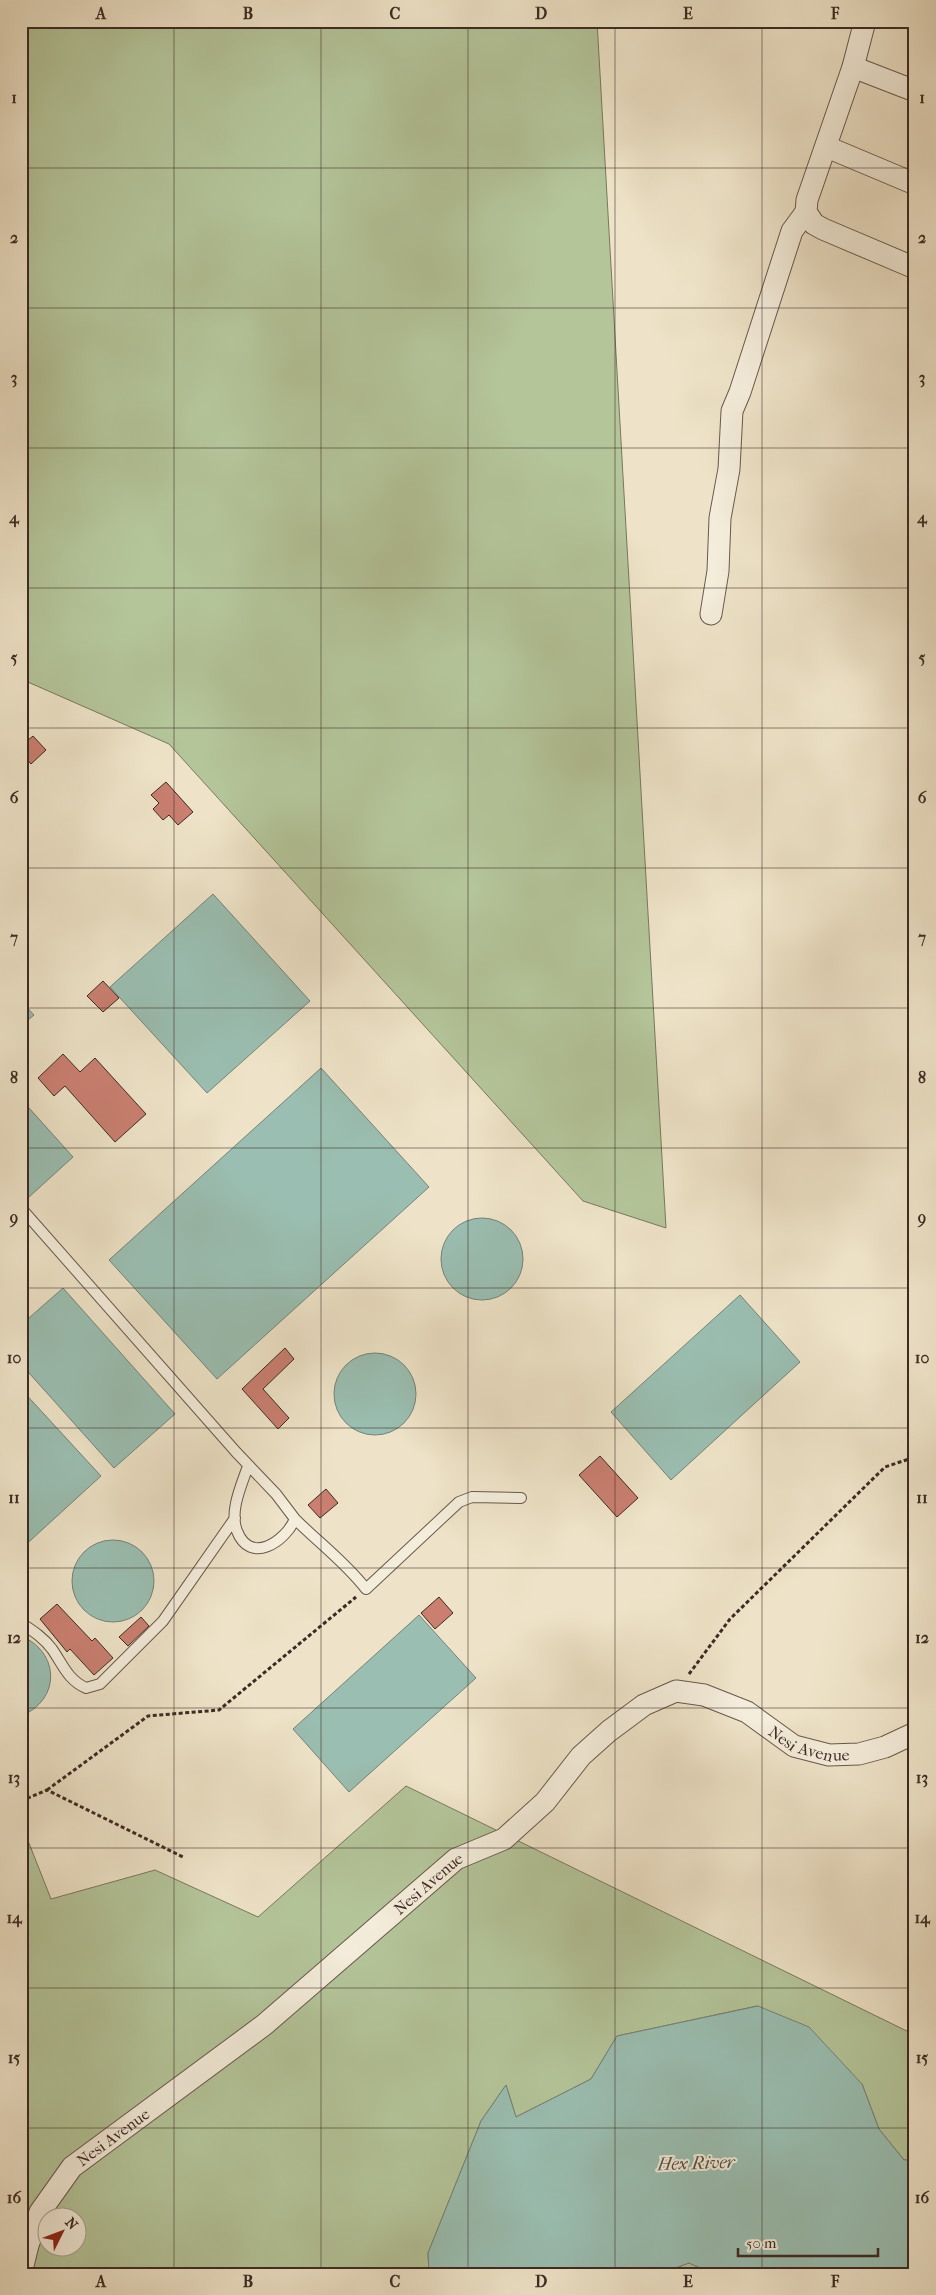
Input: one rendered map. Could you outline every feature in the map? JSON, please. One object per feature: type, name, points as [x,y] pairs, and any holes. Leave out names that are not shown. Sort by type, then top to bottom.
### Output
[{"type":"street","points":[[711,614],[718,571],[720,518],[729,470],[732,411],[740,392],[792,230],[806,212],[808,200],[853,68],[865,21]]},
{"type":"street","points":[[853,68],[915,90]]},
{"type":"street","points":[[827,147],[915,184]]},
{"type":"street","points":[[806,212],[814,224],[823,229],[915,268]]},
{"type":"street","name":"Nesi Avenue","points":[[21,2274],[28,2245],[40,2212],[72,2167],[264,2025],[456,1859],[504,1839],[545,1802],[581,1756],[610,1730],[644,1705],[676,1691],[704,1695],[747,1712],[794,1746],[829,1755],[860,1754],[885,1747],[915,1733]]},
{"type":"lane","points":[[21,1208],[248,1466],[276,1494],[295,1519],[335,1554],[366,1589],[459,1502],[472,1497],[521,1498]]},
{"type":"lane","points":[[248,1466],[236,1503],[235,1518],[237,1531],[245,1543],[256,1548],[266,1547],[285,1536],[295,1519]]},
{"type":"lane","points":[[21,1623],[36,1633],[52,1649],[73,1680],[86,1688],[100,1684],[163,1621],[235,1518]]},
{"type":"path","points":[[676,1691],[730,1619],[831,1519],[885,1467],[915,1457]]},
{"type":"path","points":[[21,1801],[47,1790],[148,1716],[219,1710],[366,1589]]},
{"type":"path","points":[[47,1790],[183,1857]]},
{"type":"green space","points":[[21,21],[597,21],[666,1228],[583,1201],[169,744],[21,679]]},
{"type":"green space","points":[[406,1786],[915,2035],[915,2160],[904,2160],[879,2129],[862,2084],[757,2006],[617,2036],[591,2079],[516,2117],[506,2085],[481,2121],[428,2253],[429,2274],[21,2274],[21,1823],[51,1899],[155,1870],[258,1917]]},
{"type":"green space","points":[[689,2263],[714,2274],[659,2274]]},
{"type":"water","points":[[213,894],[310,1001],[207,1093],[110,987]]},
{"type":"water","points":[[21,1001],[34,1015],[21,1026]]},
{"type":"water","points":[[321,1068],[429,1187],[217,1379],[109,1260]]},
{"type":"water","points":[[21,1099],[73,1157],[29,1197],[21,1188]]},
{"type":"water","points":[[474,1218],[490,1218],[505,1225],[516,1236],[523,1251],[520,1275],[511,1288],[490,1300],[474,1300],[459,1293],[448,1282],[441,1267],[441,1251],[448,1236],[459,1225]]},
{"type":"water","points":[[63,1288],[175,1414],[114,1468],[21,1364],[21,1325]]},
{"type":"water","points":[[740,1295],[800,1362],[671,1480],[611,1412]]},
{"type":"water","points":[[367,1353],[383,1353],[398,1359],[410,1371],[416,1386],[416,1402],[410,1417],[398,1429],[383,1435],[367,1435],[352,1429],[340,1417],[334,1402],[334,1386],[340,1371],[352,1359]]},
{"type":"water","points":[[21,1389],[101,1476],[21,1549]]},
{"type":"water","points":[[105,1540],[121,1540],[136,1547],[147,1558],[154,1573],[151,1597],[142,1610],[121,1622],[105,1622],[90,1615],[79,1604],[72,1589],[72,1573],[79,1558],[90,1547]]},
{"type":"water","points":[[419,1615],[476,1678],[349,1792],[293,1729]]},
{"type":"water","points":[[21,1636],[34,1643],[43,1653],[49,1664],[51,1676],[49,1688],[43,1699],[34,1709],[21,1716]]},
{"type":"water","name":"Hex River","points":[[758,2006],[809,2027],[862,2084],[879,2129],[904,2160],[915,2160],[915,2274],[714,2274],[689,2263],[659,2274],[429,2274],[428,2253],[481,2121],[506,2085],[516,2117],[591,2079],[617,2036]]},
{"type":"building","points":[[33,736],[46,750],[31,764],[21,753],[21,746]]},
{"type":"building","points":[[166,782],[193,812],[178,825],[169,815],[163,820],[153,809],[159,803],[151,795]]},
{"type":"building","points":[[103,981],[119,998],[103,1012],[87,996]]},
{"type":"building","points":[[63,1054],[80,1072],[95,1058],[146,1114],[115,1142],[65,1086],[54,1096],[38,1078]]},
{"type":"building","points":[[285,1348],[294,1359],[263,1389],[289,1418],[278,1429],[242,1389]]},
{"type":"building","points":[[600,1456],[638,1498],[617,1517],[579,1475]]},
{"type":"building","points":[[326,1489],[338,1503],[320,1518],[308,1505]]},
{"type":"building","points":[[439,1597],[453,1613],[435,1629],[421,1613]]},
{"type":"building","points":[[57,1604],[92,1641],[95,1638],[113,1658],[94,1675],[70,1649],[67,1652],[40,1619]]},
{"type":"building","points":[[141,1617],[149,1626],[128,1646],[119,1637]]}]
